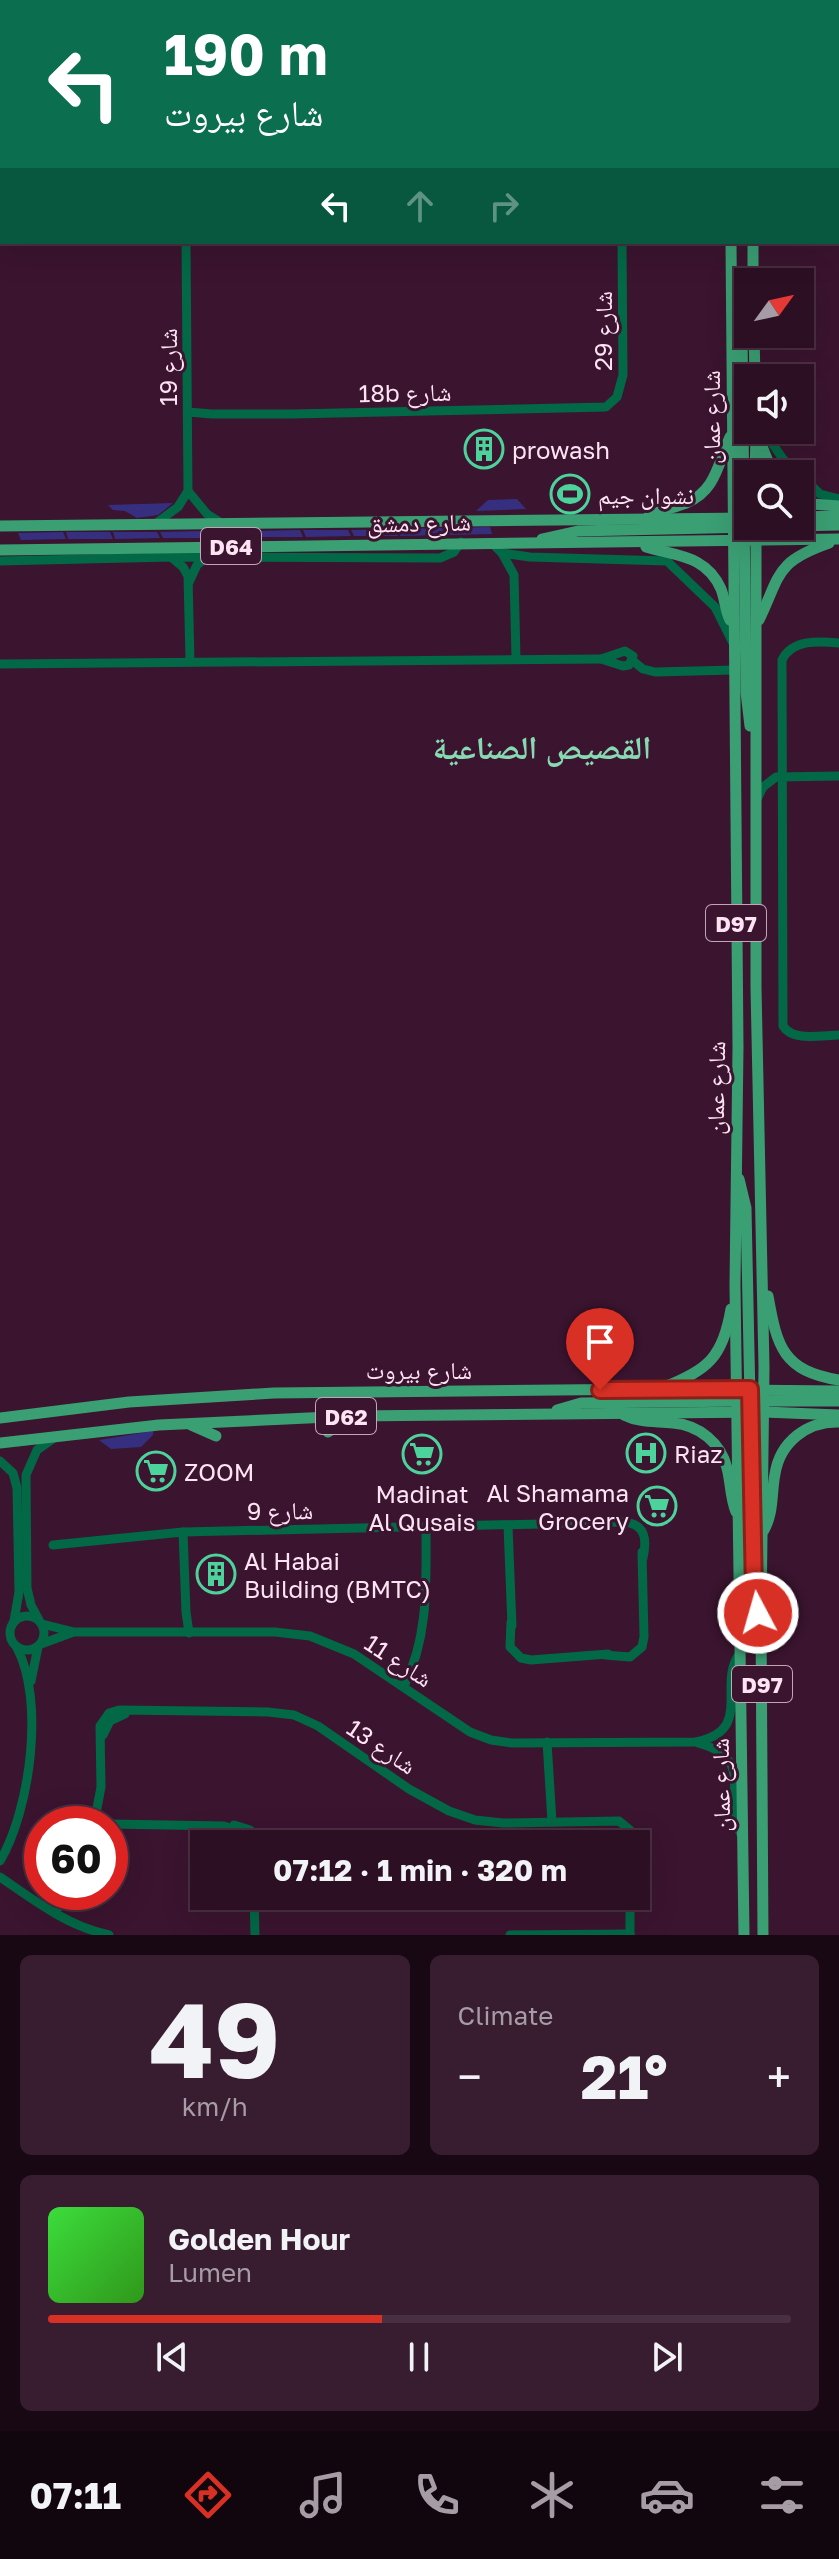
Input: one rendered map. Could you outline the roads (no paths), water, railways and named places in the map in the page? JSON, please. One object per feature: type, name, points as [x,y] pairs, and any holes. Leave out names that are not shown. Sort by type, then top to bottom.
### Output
[{"type":"main road","name":"شارع عمان","points":[[731,244],[732,433],[735,460]]},
{"type":"main road","points":[[753,244],[753,268]]},
{"type":"main road","points":[[730,305],[742,328],[743,460]]},
{"type":"main road","points":[[645,519],[689,502],[707,490],[718,472],[732,433]]},
{"type":"main road","points":[[814,504],[839,506]]},
{"type":"main road","points":[[814,517],[839,516]]},
{"type":"main road","name":"شارع دمشق","points":[[0,526],[645,519],[734,528]]},
{"type":"main road","points":[[814,526],[839,525]]},
{"type":"main road","points":[[534,542],[578,531],[734,529]]},
{"type":"main road","name":"شارع دمشق","points":[[0,550],[461,542],[638,544],[734,530]]},
{"type":"main road","name":"شارع دمشق","points":[[814,537],[838,540]]},
{"type":"main road","name":"شارع عمان","points":[[743,540],[733,643],[738,1047],[735,1285],[744,1401],[740,1519],[744,1935]]},
{"type":"main road","points":[[744,540],[746,703],[755,742]]},
{"type":"main road","name":"شارع عمان","points":[[746,540],[757,624],[755,804],[764,1401],[761,1620],[763,1935]]},
{"type":"main road","points":[[757,624],[773,584],[784,567],[807,551],[838,540]]},
{"type":"main road","points":[[638,544],[688,556],[707,569],[720,588],[733,625]]},
{"type":"main road","points":[[736,1170],[746,1208],[744,1401],[754,1598],[761,1620]]},
{"type":"main road","points":[[762,1277],[776,1339],[785,1354],[794,1364],[811,1374],[839,1380]]},
{"type":"main road","points":[[657,1389],[693,1374],[716,1355],[727,1332],[735,1285]]},
{"type":"main road","name":"شارع بيروت","points":[[0,1418],[129,1402],[260,1393],[657,1389],[744,1401]]},
{"type":"main road","points":[[764,1401],[839,1391]]},
{"type":"main road","name":"شارع بيروت","points":[[0,1443],[187,1423],[351,1416],[620,1412],[744,1401]]},
{"type":"main road","points":[[764,1401],[839,1415]]},
{"type":"main road","points":[[550,1413],[581,1403],[839,1401]]},
{"type":"main road","points":[[620,1412],[644,1422],[681,1424],[698,1430],[711,1440],[726,1464],[732,1503],[740,1519]]},
{"type":"main road","points":[[328,1432],[351,1416]]},
{"type":"main road","points":[[762,1534],[772,1512],[775,1472],[784,1449],[807,1429],[839,1422]]},
{"type":"main road","points":[[187,1423],[216,1436]]},
{"type":"street","name":"شارع 19","points":[[186,244],[188,491]]},
{"type":"street","name":"شارع 29","points":[[600,408],[614,401],[622,381],[622,244]]},
{"type":"street","name":"18b شارع","points":[[188,414],[600,408]]},
{"type":"street","points":[[770,444],[784,460]]},
{"type":"street","points":[[814,489],[820,494],[839,499]]},
{"type":"street","points":[[155,524],[178,507],[188,491],[207,514],[224,524]]},
{"type":"street","points":[[0,561],[171,557],[440,558],[454,552],[461,542]]},
{"type":"street","points":[[492,543],[502,553],[514,575],[516,659]]},
{"type":"street","points":[[502,553],[530,557],[667,561],[718,610],[733,643]]},
{"type":"street","points":[[171,557],[183,567],[189,582],[190,661]]},
{"type":"street","points":[[189,582],[197,565],[207,557]]},
{"type":"street","points":[[514,575],[530,557]]},
{"type":"street","points":[[839,643],[796,645],[787,651],[782,660],[783,1026],[787,1033],[795,1036],[839,1035]]},
{"type":"street","points":[[0,664],[601,659],[627,651],[643,669],[655,672],[734,670]]},
{"type":"street","points":[[755,804],[768,782],[782,776],[839,776]]},
{"type":"street","points":[[0,1861],[13,1836],[25,1796],[30,1754],[30,1684],[45,1634],[27,1588],[26,1475],[37,1450],[58,1435]]},
{"type":"street","points":[[0,1461],[13,1473],[17,1488],[19,1592],[10,1633],[30,1684]]},
{"type":"street","name":"شارع 9","points":[[53,1545],[183,1532],[629,1522],[642,1531],[646,1540],[643,1558],[644,1642],[635,1655],[625,1658],[605,1655],[526,1660],[513,1651],[509,1642],[508,1526]]},
{"type":"street","points":[[401,1684],[413,1664],[426,1615],[426,1527]]},
{"type":"street","points":[[183,1532],[186,1633]]},
{"type":"street","points":[[14,1621],[24,1616],[40,1622]]},
{"type":"street","name":"شارع 11","points":[[40,1622],[74,1632],[275,1632],[310,1636],[343,1648],[480,1736],[501,1742],[695,1742]]},
{"type":"street","name":"شارع 11","points":[[40,1645],[74,1632]]},
{"type":"street","points":[[17,1648],[30,1651],[40,1645]]},
{"type":"street","points":[[695,1742],[710,1738],[728,1722],[733,1708],[732,1670],[740,1653]]},
{"type":"street","name":"شارع 13","points":[[98,1806],[102,1742],[105,1728],[113,1718],[137,1712],[268,1712],[294,1715],[318,1726],[409,1789],[449,1811],[475,1820],[503,1823],[603,1822],[620,1830]]},
{"type":"street","points":[[550,1742],[552,1822]]},
{"type":"street","points":[[695,1742],[718,1750],[733,1767],[736,1781],[735,1819],[742,1836]]},
{"type":"street","points":[[128,1824],[245,1826],[249,1830]]},
{"type":"street","points":[[0,1877],[5,1886],[77,1926],[109,1935]]},
{"type":"street","points":[[254,1910],[255,1935]]},
{"type":"street","points":[[510,1935],[630,1934],[630,1910]]},
{"type":"place","name":"prowash","points":[[484,449]]},
{"type":"place","name":"نشوان جيم","points":[[570,494]]},
{"type":"place","name":"Riaz","points":[[646,1453]]},
{"type":"place","name":"Madinat Al Qusais","points":[[422,1454]]},
{"type":"place","name":"ZOOM","points":[[156,1471]]},
{"type":"place","name":"Al Shamama Grocery","points":[[657,1506]]},
{"type":"place","name":"Al Habai Building (BMTC)","points":[[216,1574]]},
{"type":"district","name":"القصيص الصناعية","points":[[542,747]]}]
